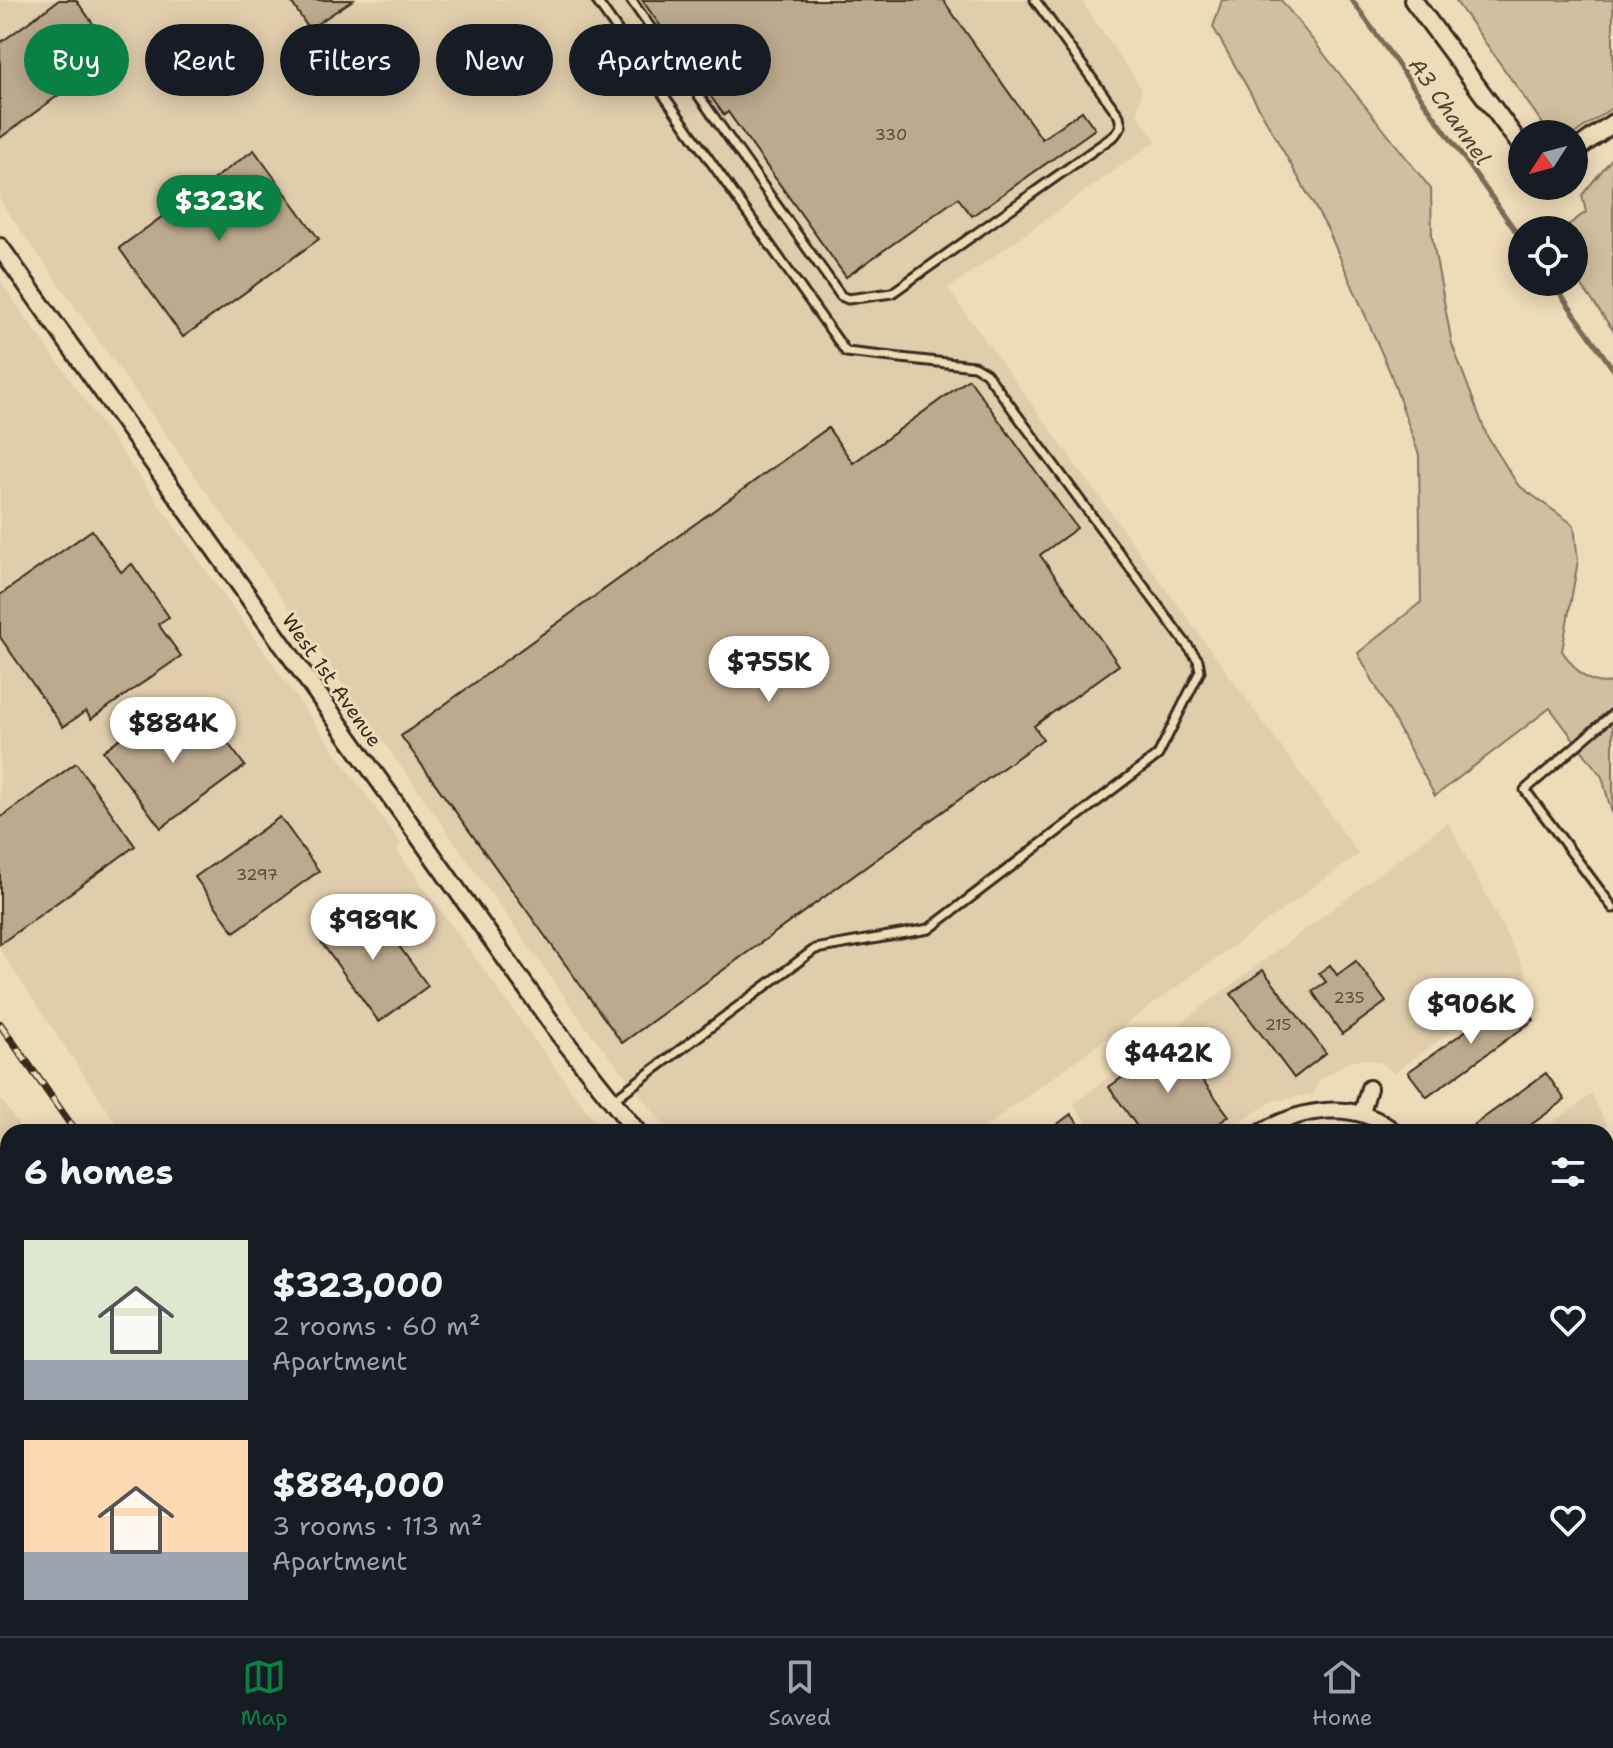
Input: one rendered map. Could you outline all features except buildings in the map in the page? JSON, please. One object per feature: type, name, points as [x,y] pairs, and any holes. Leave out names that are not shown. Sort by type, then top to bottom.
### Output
[{"type":"street","points":[[1413,0],[1508,128]]},
{"type":"street","points":[[1588,141],[1613,123]]},
{"type":"street","name":"West 1st Avenue","points":[[0,247],[560,1035],[630,1124]]},
{"type":"street","points":[[1362,1113],[1369,1088]]},
{"type":"street","points":[[1282,1124],[1314,1112],[1362,1113],[1381,1124]]},
{"type":"lane","points":[[596,0],[846,352],[974,366],[986,373],[1198,660],[1200,671],[1158,755],[929,929],[815,949],[611,1102]]},
{"type":"lane","points":[[631,0],[841,296],[848,299],[892,293],[1115,135],[1121,126],[1119,116],[1035,0]]},
{"type":"lane","points":[[1613,714],[1525,790],[1613,908]]},
{"type":"shaded area","points":[[0,0],[1081,0],[1142,89],[1137,114],[1156,141],[948,289],[1359,854],[989,1124],[664,1124],[585,1026],[0,201]]},
{"type":"shaded area","points":[[1222,0],[1281,0],[1431,189],[1432,237],[1452,344],[1487,436],[1518,485],[1574,525],[1578,561],[1562,651],[1583,676],[1596,682],[1613,682],[1613,817],[1602,777],[1550,708],[1435,796],[1358,653],[1421,602],[1419,455],[1390,372],[1328,230],[1213,27]]},
{"type":"shaded area","points":[[1455,0],[1613,0],[1613,107],[1588,124],[1588,120],[1540,120]]},
{"type":"shaded area","points":[[1613,157],[1613,330],[1588,295],[1588,216],[1580,216],[1586,212],[1583,200],[1588,200],[1588,188]]},
{"type":"shaded area","points":[[0,281],[401,844],[396,849],[596,1124],[117,1124],[0,950]]},
{"type":"shaded area","points":[[1448,822],[1528,976],[1394,1073],[1380,1062],[1366,1059],[1349,1062],[1320,1080],[1313,1094],[1273,1101],[1237,1124],[1088,1124],[1073,1104]]},
{"type":"shaded area","points":[[1592,1094],[1606,1124],[1551,1124]]},
{"type":"shaded area","points":[[0,1098],[18,1124],[0,1124]]},
{"type":"waterway","name":"A3 Channel","points":[[1352,0],[1508,220]]},
{"type":"waterway","name":"A3 Channel","points":[[1562,296],[1613,369]]},
{"type":"railway","points":[[0,1024],[70,1124]]}]
